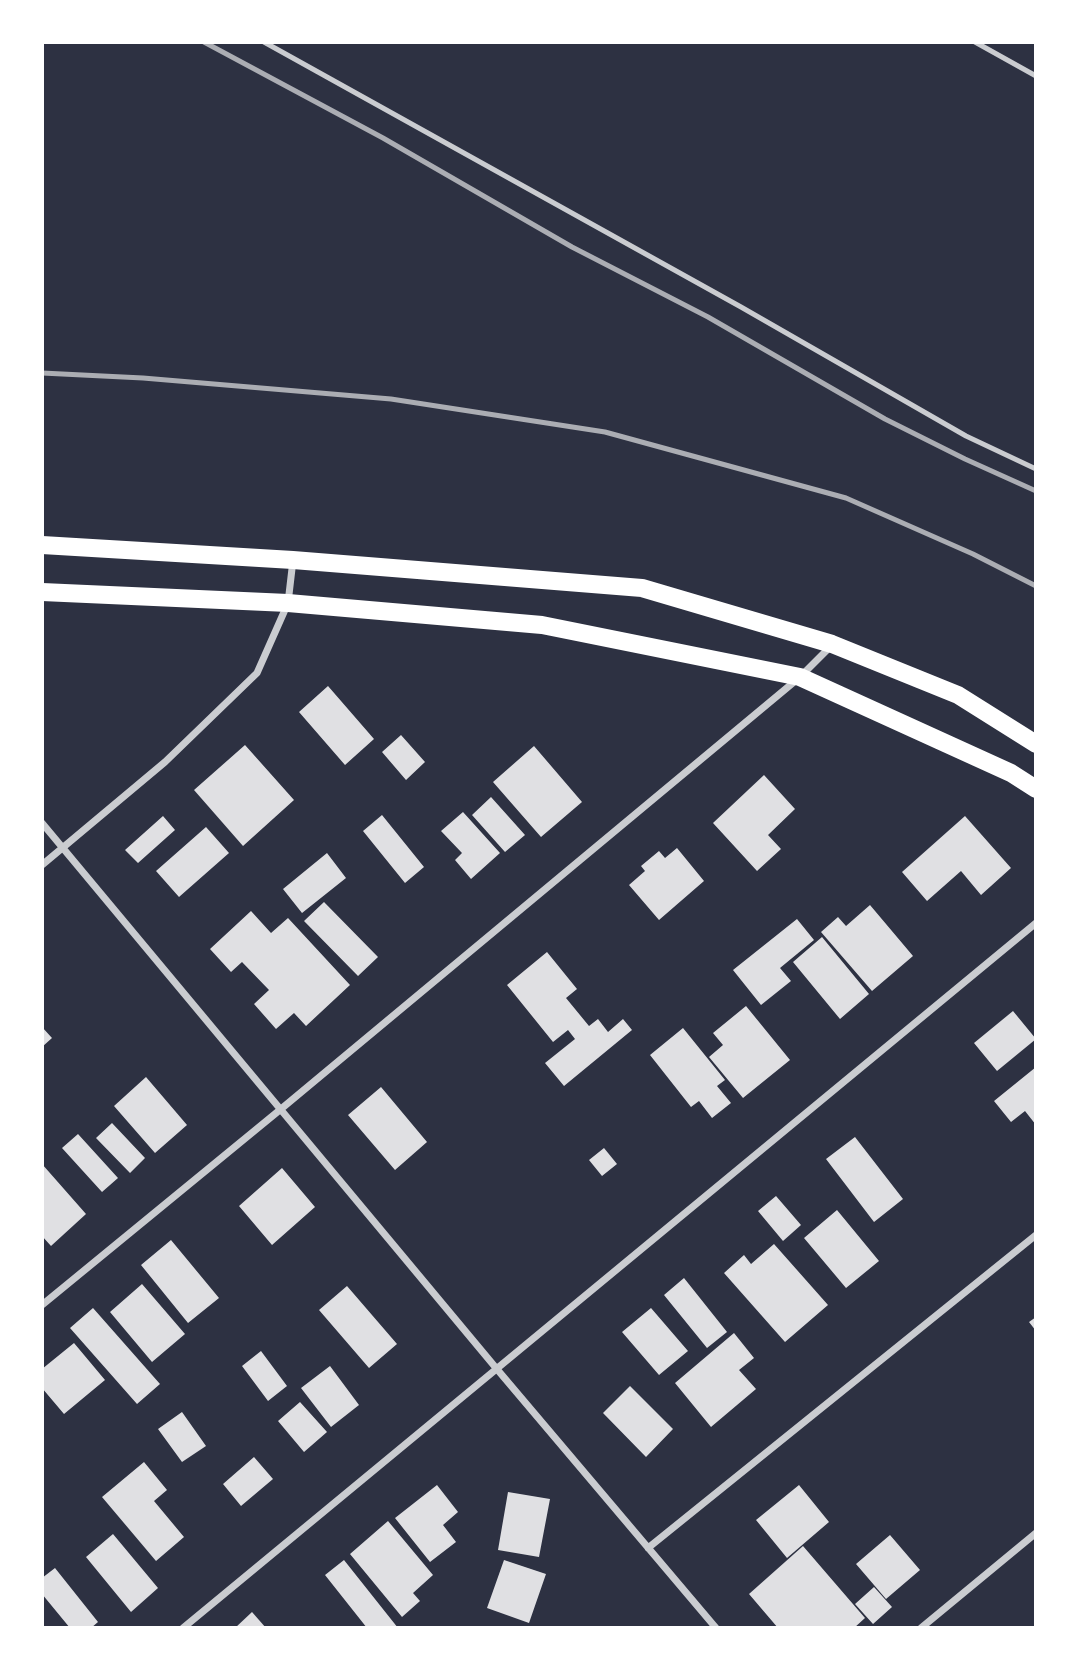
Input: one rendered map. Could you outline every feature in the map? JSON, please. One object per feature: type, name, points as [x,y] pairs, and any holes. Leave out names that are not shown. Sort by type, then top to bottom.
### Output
[{"type":"main road","points":[[42,545],[293,559],[642,588],[832,644],[958,695],[1036,744]]},
{"type":"main road","points":[[42,592],[288,603],[542,625],[800,677],[1011,773],[1036,789]]},
{"type":"street","points":[[42,865],[165,762],[257,673],[288,603],[293,559]]},
{"type":"street","points":[[42,1306],[800,677],[832,644]]},
{"type":"street","points":[[42,823],[716,1628]]},
{"type":"street","points":[[183,1628],[1036,923]]},
{"type":"street","points":[[648,1548],[1036,1235]]},
{"type":"street","points":[[921,1628],[1036,1534]]},
{"type":"lane","points":[[264,42],[741,307],[966,436],[1036,469]]},
{"type":"lane","points":[[975,42],[1036,76]]},
{"type":"building","points":[[328,686],[374,739],[345,765],[299,712]]},
{"type":"building","points":[[401,735],[425,762],[406,780],[382,752]]},
{"type":"building","points":[[245,745],[294,800],[243,846],[194,790]]},
{"type":"building","points":[[534,746],[582,802],[541,837],[493,782]]},
{"type":"building","points":[[764,775],[795,809],[768,835],[781,849],[757,871],[713,823]]},
{"type":"building","points":[[491,797],[525,835],[505,852],[472,815]]},
{"type":"building","points":[[463,812],[500,853],[471,879],[455,860],[462,853],[441,831]]},
{"type":"building","points":[[382,815],[424,867],[405,883],[363,831]]},
{"type":"building","points":[[163,816],[175,830],[138,863],[125,850]]},
{"type":"building","points":[[965,816],[1011,868],[981,895],[961,871],[927,901],[902,872]]},
{"type":"building","points":[[206,827],[229,853],[179,897],[156,871]]},
{"type":"building","points":[[677,848],[704,881],[659,920],[629,885],[645,871],[641,866],[659,851],[665,858]]},
{"type":"building","points":[[327,853],[346,878],[302,913],[283,889]]},
{"type":"building","points":[[324,902],[378,957],[358,976],[304,921]]},
{"type":"building","points":[[870,905],[913,956],[872,991],[821,932],[838,917],[846,926]]},
{"type":"building","points":[[251,911],[271,933],[288,918],[350,985],[306,1026],[294,1013],[276,1029],[254,1004],[269,990],[242,962],[231,972],[210,949]]},
{"type":"building","points":[[797,919],[814,940],[780,968],[791,981],[761,1005],[733,970]]},
{"type":"building","points":[[822,937],[869,994],[840,1019],[793,962]]},
{"type":"building","points":[[547,952],[577,989],[566,998],[589,1026],[598,1019],[608,1032],[623,1019],[632,1030],[564,1086],[545,1063],[575,1039],[568,1030],[553,1042],[507,985]]},
{"type":"building","points":[[746,1006],[790,1060],[743,1098],[709,1057],[723,1045],[713,1033]]},
{"type":"building","points":[[1013,1011],[1036,1039],[997,1071],[974,1043]]},
{"type":"building","points":[[42,1027],[52,1038],[42,1047]]},
{"type":"building","points":[[683,1028],[725,1080],[717,1086],[731,1103],[712,1118],[699,1101],[691,1107],[650,1055]]},
{"type":"building","points":[[1036,1067],[1036,1125],[1025,1111],[1011,1122],[994,1101]]},
{"type":"building","points":[[146,1077],[187,1125],[155,1153],[114,1106]]},
{"type":"building","points":[[381,1087],[427,1142],[395,1170],[348,1115]]},
{"type":"building","points":[[112,1123],[145,1158],[130,1173],[96,1138]]},
{"type":"building","points":[[78,1134],[118,1178],[102,1192],[62,1148]]},
{"type":"building","points":[[855,1137],[903,1199],[874,1222],[826,1159]]},
{"type":"building","points":[[604,1148],[617,1164],[602,1176],[589,1160]]},
{"type":"building","points":[[42,1164],[86,1214],[51,1246],[42,1236]]},
{"type":"building","points":[[282,1168],[315,1207],[272,1245],[239,1206]]},
{"type":"building","points":[[776,1196],[801,1225],[783,1241],[758,1211]]},
{"type":"building","points":[[837,1210],[879,1261],[846,1288],[804,1238]]},
{"type":"building","points":[[171,1240],[219,1298],[188,1323],[141,1265]]},
{"type":"building","points":[[774,1244],[828,1305],[785,1342],[724,1273],[744,1255],[751,1264]]},
{"type":"building","points":[[684,1278],[727,1332],[707,1348],[664,1295]]},
{"type":"building","points":[[142,1284],[185,1334],[152,1362],[110,1312]]},
{"type":"building","points":[[347,1286],[397,1344],[369,1368],[319,1310]]},
{"type":"building","points":[[93,1308],[160,1384],[137,1404],[70,1328]]},
{"type":"building","points":[[651,1308],[688,1351],[659,1375],[622,1332]]},
{"type":"building","points":[[1036,1317],[1036,1331],[1029,1322]]},
{"type":"building","points":[[734,1333],[754,1358],[739,1370],[756,1389],[711,1427],[675,1383]]},
{"type":"building","points":[[74,1343],[105,1380],[64,1414],[42,1388],[42,1369]]},
{"type":"building","points":[[261,1351],[287,1386],[268,1401],[242,1366]]},
{"type":"building","points":[[330,1366],[359,1405],[331,1427],[301,1388]]},
{"type":"building","points":[[630,1386],[673,1429],[646,1457],[603,1413]]},
{"type":"building","points":[[300,1402],[327,1432],[304,1452],[278,1421]]},
{"type":"building","points":[[182,1412],[206,1446],[182,1462],[158,1429]]},
{"type":"building","points":[[254,1457],[273,1479],[241,1506],[223,1484]]},
{"type":"building","points":[[144,1462],[167,1490],[154,1501],[184,1537],[156,1561],[102,1497]]},
{"type":"building","points":[[437,1485],[458,1512],[443,1525],[456,1542],[430,1562],[395,1518]]},
{"type":"building","points":[[799,1485],[829,1522],[787,1558],[756,1520]]},
{"type":"building","points":[[508,1492],[550,1499],[539,1557],[498,1550]]},
{"type":"building","points":[[388,1521],[433,1575],[413,1593],[420,1601],[402,1617],[350,1554]]},
{"type":"building","points":[[113,1534],[158,1588],[131,1612],[86,1557]]},
{"type":"building","points":[[890,1535],[920,1570],[886,1599],[856,1564]]},
{"type":"building","points":[[803,1546],[865,1618],[854,1628],[778,1628],[749,1594]]},
{"type":"building","points":[[344,1560],[398,1628],[367,1628],[325,1575]]},
{"type":"building","points":[[504,1560],[546,1574],[529,1623],[487,1608]]},
{"type":"building","points":[[55,1568],[98,1622],[91,1628],[70,1628],[42,1594],[42,1578]]},
{"type":"building","points":[[874,1587],[892,1607],[873,1624],[855,1604]]},
{"type":"building","points":[[252,1612],[266,1628],[235,1628]]},
{"type":"railway","points":[[204,42],[383,138],[572,247],[708,317],[885,419],[1036,491]]},
{"type":"railway","points":[[42,373],[143,378],[391,399],[605,432],[846,498],[973,554],[1036,586]]}]
